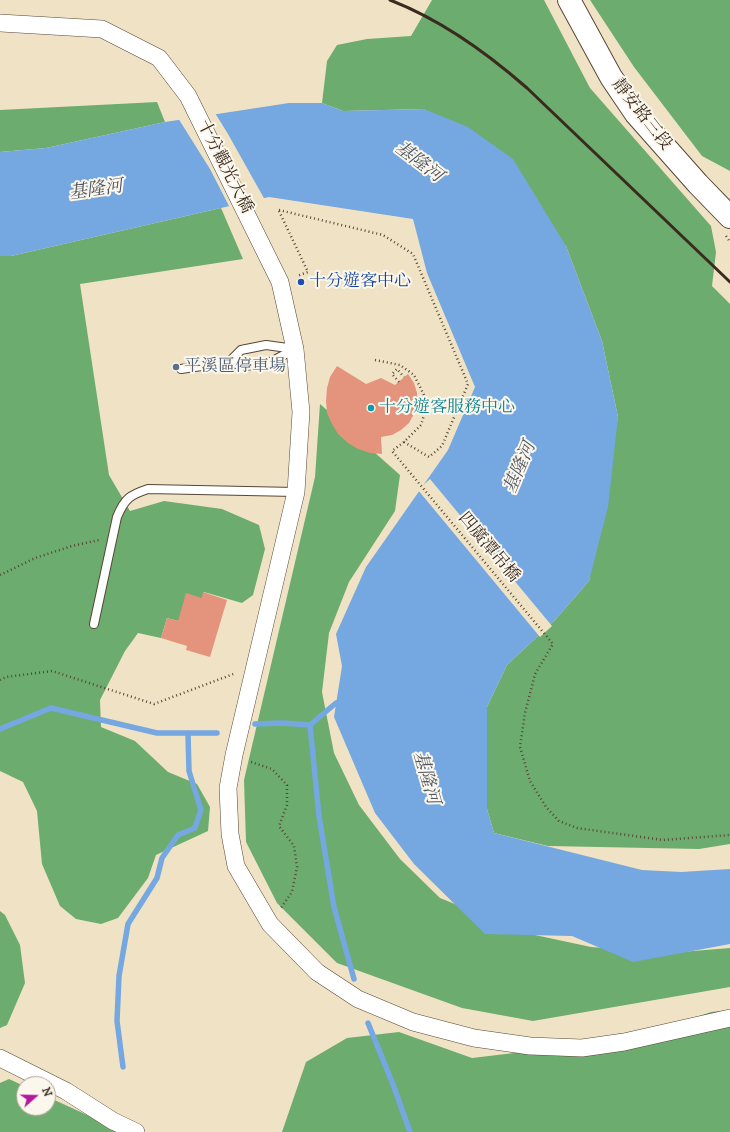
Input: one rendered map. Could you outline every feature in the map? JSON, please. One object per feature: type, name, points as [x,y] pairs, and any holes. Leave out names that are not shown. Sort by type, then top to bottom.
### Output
[{"type":"main road","name":"靜安路三段","points":[[569,0],[612,77],[636,114],[698,184],[730,217]]},
{"type":"street","name":"十分觀光大橋","points":[[0,23],[102,29],[159,58],[188,96],[280,282],[295,349],[301,412],[296,492],[234,755],[228,788],[230,834],[236,866],[270,924],[317,972],[358,999],[413,1022],[474,1038],[530,1046],[582,1048],[624,1042],[730,1018]]},
{"type":"street","points":[[0,1058],[66,1091],[113,1121],[136,1132]]},
{"type":"lane","points":[[229,362],[241,350],[266,346],[295,349]]},
{"type":"lane","points":[[181,369],[229,362],[243,366],[267,364],[295,349]]},
{"type":"lane","points":[[94,624],[117,516],[122,504],[131,495],[148,489],[296,492]]},
{"type":"path","points":[[280,282],[308,272],[279,210],[383,235],[413,254],[468,384],[442,446],[430,457],[404,442],[421,425],[425,412],[425,397],[414,376],[400,365],[375,360]]},
{"type":"path","points":[[399,382],[392,374],[397,370],[404,377]]},
{"type":"path","name":"四廣潭吊橋","points":[[404,442],[392,451],[553,644],[535,674],[524,713],[520,747],[530,781],[546,806],[559,821],[577,828],[663,840],[730,835]]},
{"type":"path","points":[[0,575],[35,558],[72,546],[113,538]]},
{"type":"path","points":[[0,680],[6,677],[52,671],[154,704],[255,666]]},
{"type":"path","points":[[234,755],[272,769],[287,785],[287,805],[279,826],[294,846],[298,867],[292,892],[270,924]]},
{"type":"green space","points":[[432,0],[544,0],[590,88],[711,226],[716,252],[712,286],[730,304],[730,844],[699,849],[548,846],[494,833],[487,809],[487,707],[507,665],[555,620],[589,581],[618,417],[602,341],[566,246],[424,109],[343,111],[322,103],[327,61],[337,45],[367,39],[411,36]]},
{"type":"green space","points":[[590,0],[730,0],[730,171],[702,156],[634,67]]},
{"type":"green space","points":[[157,102],[165,122],[46,148],[0,152],[0,110]]},
{"type":"green space","points":[[221,208],[243,259],[80,284],[109,475],[130,511],[164,501],[222,509],[259,525],[265,549],[253,595],[242,603],[204,592],[202,598],[178,621],[167,618],[161,638],[138,633],[125,651],[100,700],[101,727],[135,741],[168,772],[197,784],[210,807],[208,831],[156,855],[148,878],[118,918],[101,924],[76,919],[60,906],[42,864],[37,811],[23,782],[0,771],[0,256],[11,256]]},
{"type":"green space","points":[[320,404],[400,475],[395,511],[349,582],[329,633],[322,692],[334,753],[359,805],[400,859],[440,898],[535,935],[591,947],[669,953],[730,948],[730,987],[533,1021],[462,1008],[337,963],[277,903],[246,842],[244,780],[315,477]]},
{"type":"green space","points":[[0,911],[5,915],[20,945],[25,983],[7,1025],[0,1028]]},
{"type":"green space","points":[[730,1010],[730,1132],[282,1132],[306,1062],[347,1038],[399,1032],[472,1058],[573,1046],[665,1028],[711,1012]]},
{"type":"green space","points":[[9,1079],[16,1082],[16,1116],[56,1116],[56,1101],[124,1132],[0,1132],[0,1083]]},
{"type":"water","name":"基隆河","points":[[289,103],[322,103],[343,111],[424,109],[468,127],[513,159],[566,246],[602,341],[618,417],[608,507],[589,581],[555,620],[507,665],[487,707],[487,809],[494,833],[642,870],[681,872],[730,869],[730,944],[633,962],[572,936],[485,934],[414,864],[375,813],[334,717],[342,666],[336,634],[366,567],[448,450],[475,387],[427,273],[413,219],[269,197],[11,256],[0,256],[0,152],[46,148],[165,122]]},
{"type":"pier","points":[[215,113],[265,200],[230,208],[210,169],[178,118]]},
{"type":"pier","points":[[430,479],[552,626],[540,637],[418,490]]},
{"type":"building","name":"十分遊客服務中心","points":[[337,366],[366,384],[381,378],[395,385],[408,374],[414,383],[417,393],[417,404],[414,414],[409,423],[401,430],[392,435],[381,437],[382,454],[370,453],[358,449],[348,443],[338,434],[332,424],[327,413],[327,388],[330,377]]},
{"type":"building","points":[[203,592],[227,600],[210,657],[186,650],[187,646],[161,638],[167,618],[178,621],[186,593],[202,598]]},
{"type":"waterway","points":[[255,724],[283,723],[310,725],[336,703],[343,702]]},
{"type":"waterway","points":[[0,729],[51,708],[157,733],[217,733]]},
{"type":"waterway","points":[[310,725],[319,816],[334,907],[354,979]]},
{"type":"waterway","points":[[123,1067],[117,1021],[119,976],[128,924],[157,878],[162,858],[178,835],[195,828],[201,810],[189,771],[188,734]]},
{"type":"waterway","points":[[368,1023],[394,1087],[410,1132]]},
{"type":"railway","points":[[390,0],[428,17],[463,38],[496,62],[527,88],[730,282]]},
{"type":"place","name":"十分遊客中心","points":[[301,282]]},
{"type":"place","name":"平溪區停車場","points":[[176,367]]},
{"type":"place","name":"十分遊客服務中心","points":[[371,408]]}]
